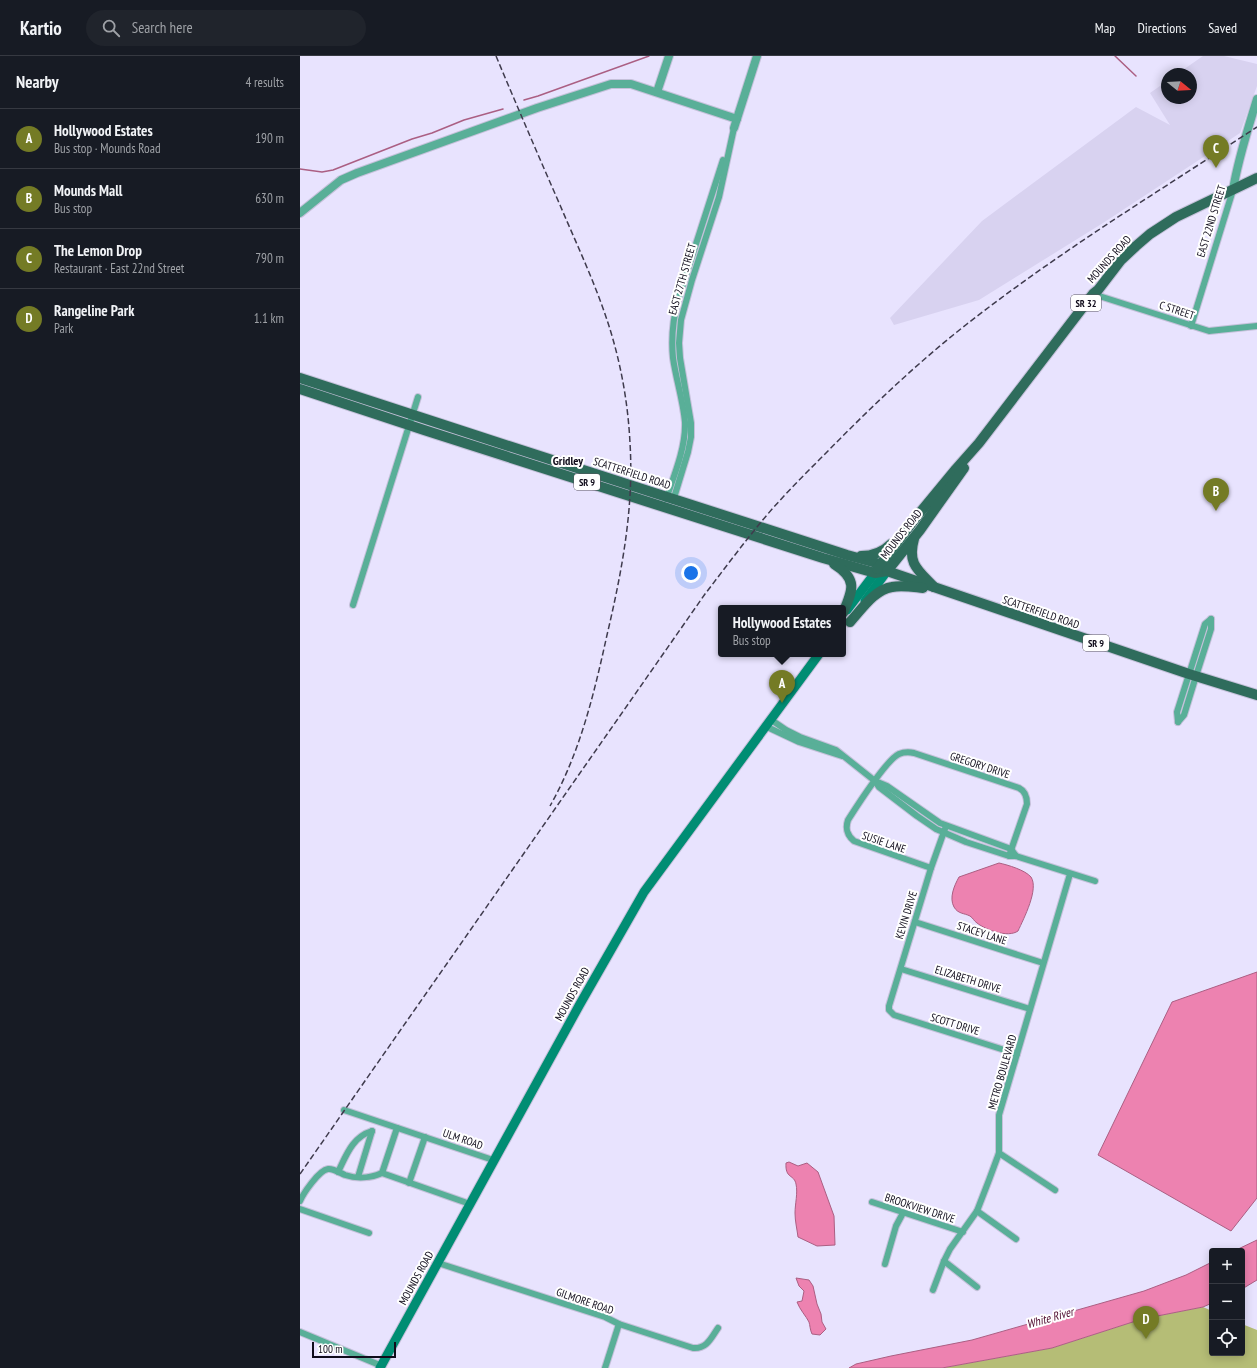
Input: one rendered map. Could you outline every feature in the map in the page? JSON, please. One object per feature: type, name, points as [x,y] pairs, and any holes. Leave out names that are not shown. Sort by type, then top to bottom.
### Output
[{"type":"main road","name":"SR 32","points":[[1233,190],[1257,178]]},
{"type":"main road","name":"MOUNDS ROAD","points":[[846,617],[881,569],[910,534],[956,469],[972,452],[1032,376],[1093,294],[1098,290],[1121,260],[1150,234],[1176,217],[1233,190]]},
{"type":"main road","name":"SCATTERFIELD ROAD","points":[[300,378],[669,502],[823,558],[881,569]]},
{"type":"main road","name":"SCATTERFIELD ROAD","points":[[300,389],[409,425],[847,555],[935,588],[1193,675],[1257,695]]},
{"type":"main road","points":[[847,555],[874,555],[910,534],[911,557],[918,569],[935,588]]},
{"type":"main road","points":[[823,558],[844,572],[851,581],[852,589],[846,614]]},
{"type":"main road","points":[[846,617],[877,593],[886,588],[896,586],[935,588]]},
{"type":"main road","name":"MOUNDS ROAD","points":[[381,1367],[578,1006],[644,892],[767,722],[817,657]]},
{"type":"street","points":[[657,92],[669,56]]},
{"type":"street","name":"EAST 27TH STREET","points":[[669,502],[688,452],[691,437],[691,423],[680,358],[679,343],[681,320],[692,280],[719,198],[734,128],[757,56]]},
{"type":"street","points":[[300,213],[342,180],[357,173],[537,108],[610,84],[631,84],[737,119]]},
{"type":"street","name":"EAST 22ND STREET","points":[[1191,326],[1233,190],[1246,134],[1257,99]]},
{"type":"street","name":"C STREET","points":[[1093,294],[1209,331],[1257,326]]},
{"type":"street","points":[[353,605],[418,397]]},
{"type":"street","points":[[1193,675],[1177,712],[1178,722],[1184,715],[1193,675],[1205,624],[1211,619],[1211,629],[1193,675]]},
{"type":"street","points":[[767,722],[800,737],[836,750],[875,781],[879,788],[917,816],[945,829],[1010,852],[1016,856],[1095,881]]},
{"type":"street","name":"GREGORY DRIVE","points":[[875,781],[894,757],[899,754],[909,752],[1021,789],[1026,794],[1027,804],[1010,852]]},
{"type":"street","name":"SUSIE LANE","points":[[875,781],[848,820],[846,827],[849,836],[854,841],[931,868]]},
{"type":"street","name":"KEVIN DRIVE","points":[[889,1010],[888,1006],[931,868],[945,829]]},
{"type":"street","name":"METRO BOULEVARD","points":[[933,1290],[944,1261],[950,1250],[977,1211],[999,1153],[999,1115],[1070,874]]},
{"type":"street","name":"STACEY LANE","points":[[915,922],[1043,963]]},
{"type":"street","name":"ELIZABETH DRIVE","points":[[900,969],[1030,1009]]},
{"type":"street","name":"SCOTT DRIVE","points":[[889,1010],[890,1013],[894,1015],[1017,1054]]},
{"type":"street","name":"ULM ROAD","points":[[344,1110],[493,1160]]},
{"type":"street","points":[[300,1201],[322,1171],[328,1169],[345,1175],[358,1177],[374,1177],[382,1173],[397,1128]]},
{"type":"street","points":[[338,1172],[352,1144],[367,1133],[372,1132],[358,1177]]},
{"type":"street","name":"ULM ROAD","points":[[409,1183],[425,1137]]},
{"type":"street","points":[[999,1153],[1055,1190]]},
{"type":"street","points":[[382,1173],[470,1204]]},
{"type":"street","name":"BROOKVIEW DRIVE","points":[[872,1202],[962,1232]]},
{"type":"street","points":[[300,1209],[369,1233]]},
{"type":"street","points":[[977,1211],[1016,1238]]},
{"type":"street","points":[[885,1264],[896,1226],[903,1213]]},
{"type":"street","points":[[944,1261],[977,1287]]},
{"type":"street","name":"GILMORE ROAD","points":[[438,1263],[605,1317],[619,1324],[693,1348],[705,1346],[718,1328]]},
{"type":"street","points":[[605,1368],[619,1324]]},
{"type":"street","points":[[300,1332],[381,1367]]},
{"type":"shaded area","points":[[1203,56],[1224,56],[1257,64],[1257,86],[1240,133],[1103,223],[979,300],[894,325],[890,318],[982,221],[1136,107],[1170,125],[1150,93],[1161,85],[1161,104],[1197,104],[1197,68],[1186,68]]},
{"type":"green space","points":[[1203,1307],[1209,1310],[1209,1356],[1245,1356],[1245,1325],[1257,1330],[1257,1368],[942,1368],[1052,1348],[1142,1319]]},
{"type":"water","points":[[999,863],[1025,872],[1031,877],[1033,882],[1030,904],[1018,931],[1009,934],[997,932],[981,926],[970,916],[957,911],[952,900],[955,884],[959,877]]},
{"type":"water","points":[[1257,972],[1257,1198],[1231,1231],[1098,1155],[1172,1002]]},
{"type":"water","points":[[789,1162],[798,1166],[807,1163],[818,1172],[834,1216],[835,1245],[817,1246],[798,1237],[795,1216],[797,1187],[795,1181],[787,1172],[786,1163]]},
{"type":"water","points":[[1257,1240],[1257,1280],[1245,1287],[1245,1248],[1240,1248]]},
{"type":"water","name":"White River","points":[[1209,1264],[1209,1304],[1203,1307],[1142,1319],[1052,1348],[942,1368],[849,1368],[856,1364],[891,1356],[972,1340],[1144,1291],[1186,1275]]},
{"type":"water","points":[[796,1278],[809,1280],[813,1286],[822,1322],[826,1329],[820,1335],[812,1334],[809,1322],[797,1302],[802,1301],[804,1291],[799,1286]]},
{"type":"waterway","points":[[524,100],[649,56]]},
{"type":"waterway","points":[[1115,56],[1136,76]]},
{"type":"waterway","points":[[300,169],[322,172],[333,170],[464,120],[503,109]]},
{"type":"railway","points":[[496,56],[586,265],[604,311],[620,369],[626,398],[629,428],[631,467],[626,539],[612,611],[597,679],[585,723],[570,765],[550,806]]},
{"type":"railway","points":[[300,1174],[705,594],[750,535],[781,499],[841,438],[911,371],[967,324],[1002,297],[1073,247],[1257,127]]},
{"type":"place","name":"The Lemon Drop","points":[[1216,168]]},
{"type":"place","name":"Mounds Mall","points":[[1216,511]]},
{"type":"place","name":"Hollywood Estates","points":[[782,703]]},
{"type":"place","name":"Rangeline Park","points":[[1146,1339]]},
{"type":"district","name":"Gridley","points":[[568,461]]}]
